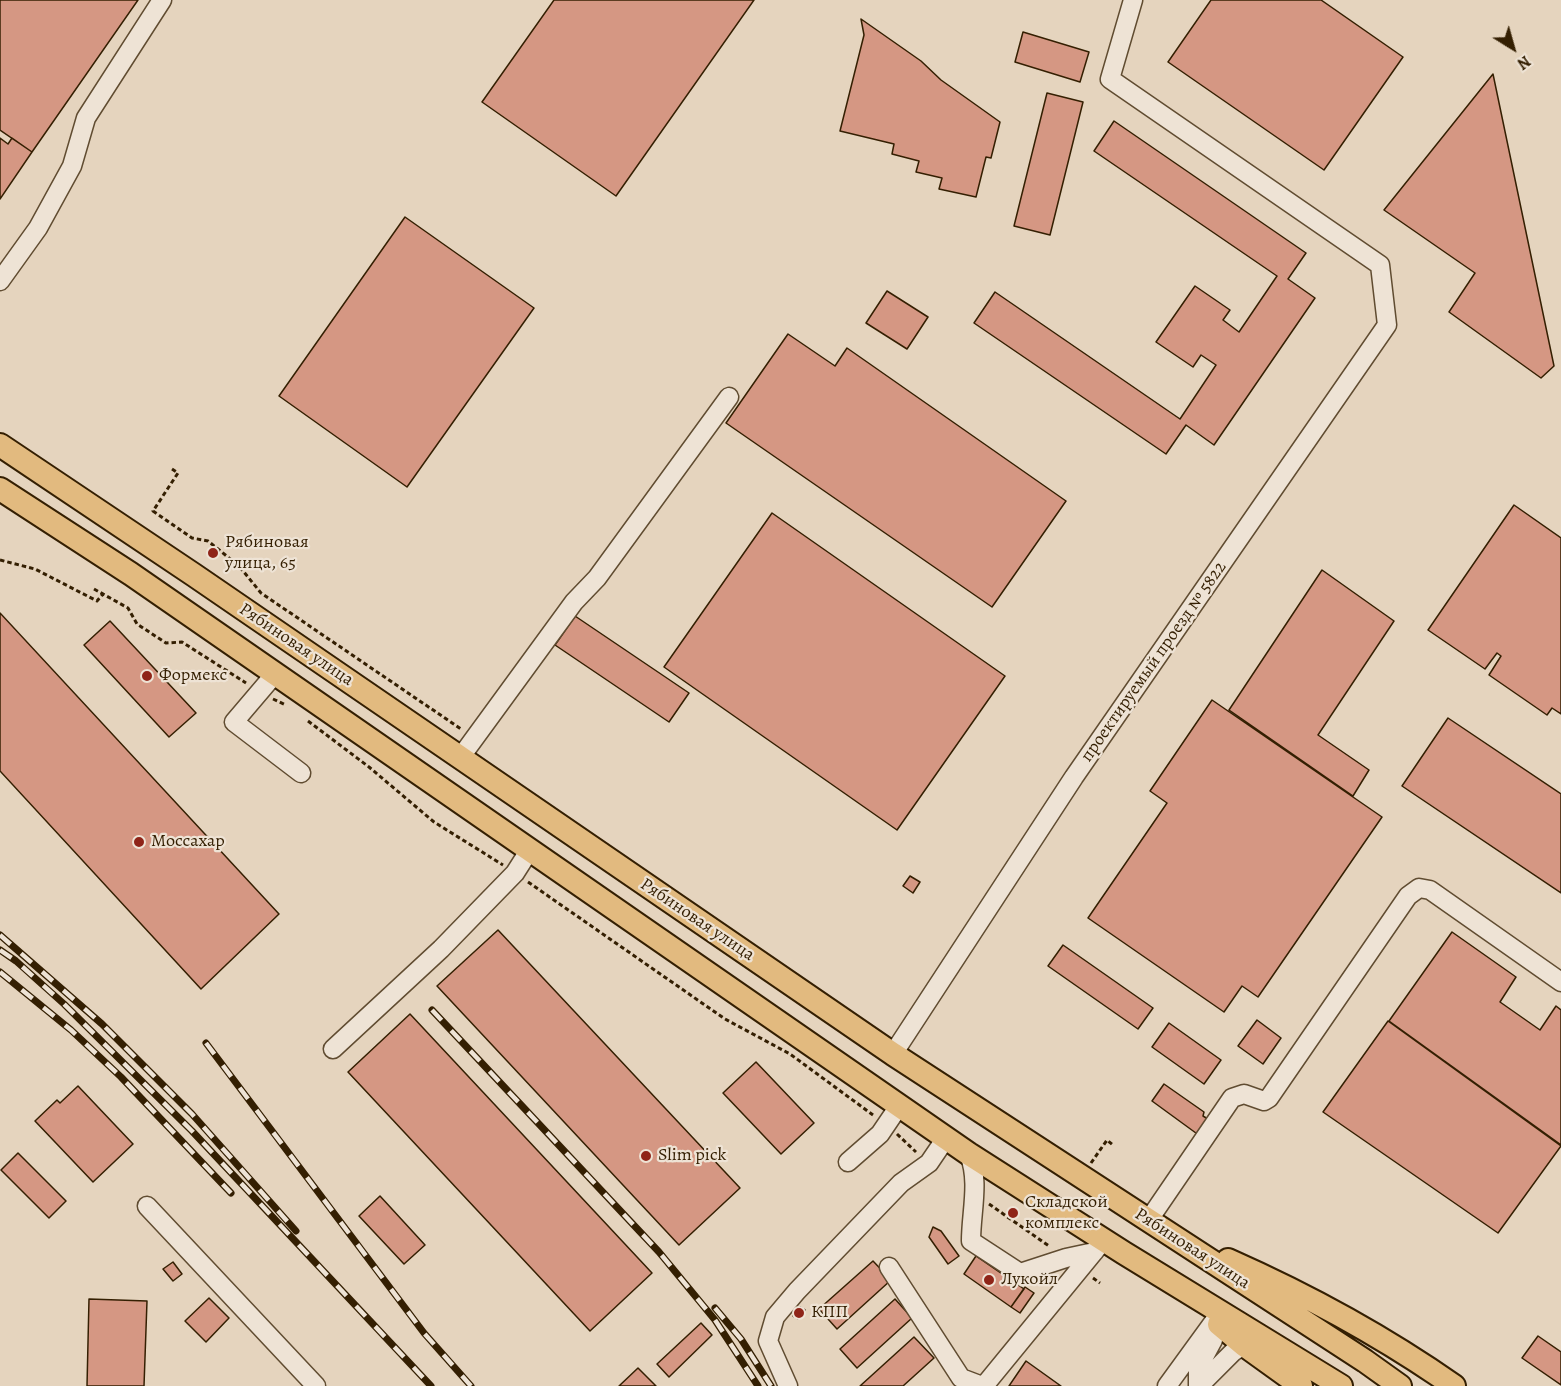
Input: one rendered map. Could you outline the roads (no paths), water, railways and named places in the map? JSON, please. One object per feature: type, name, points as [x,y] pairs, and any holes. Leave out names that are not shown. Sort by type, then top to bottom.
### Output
[{"type":"main road","name":"Рябиновая улица","points":[[0,445],[194,575],[892,1054],[1400,1386]]},
{"type":"main road","name":"Рябиновая улица","points":[[0,489],[131,574],[267,683],[530,851],[1099,1246],[1166,1277],[1341,1386]]},
{"type":"main road","points":[[1157,1227],[1278,1282],[1410,1355],[1454,1386]]},
{"type":"main road","points":[[1166,1277],[1244,1345],[1301,1386]]},
{"type":"lane","points":[[0,281],[38,228],[72,165],[86,118],[162,0]]},
{"type":"lane","name":"проектируемый проезд № 5822","points":[[892,1054],[1074,777],[1387,325],[1380,265],[1110,80],[1133,0]]},
{"type":"lane","points":[[460,758],[574,602],[597,578],[729,397]]},
{"type":"lane","points":[[267,683],[234,722],[301,773]]},
{"type":"lane","points":[[333,1049],[441,949],[515,873],[530,851]]},
{"type":"lane","points":[[1157,1227],[1232,1098],[1244,1094],[1263,1101],[1269,1098],[1408,896],[1419,888],[1430,890],[1561,981]]},
{"type":"lane","points":[[848,1162],[880,1134],[899,1106]]},
{"type":"lane","points":[[788,1386],[768,1341],[775,1317],[796,1291],[901,1183],[929,1163],[946,1138]]},
{"type":"lane","points":[[969,1154],[973,1164],[975,1195],[970,1240],[1020,1273],[1073,1264]]},
{"type":"lane","points":[[147,1206],[316,1386]]},
{"type":"lane","points":[[889,1267],[961,1378],[983,1386],[1073,1264],[1099,1246]]},
{"type":"lane","points":[[1167,1386],[1219,1323]]},
{"type":"lane","points":[[1199,1386],[1197,1377],[1201,1360],[1219,1323]]},
{"type":"lane","points":[[1199,1386],[1228,1356],[1244,1345]]},
{"type":"railway","points":[[0,935],[102,1024],[192,1114],[296,1231]]},
{"type":"railway","points":[[0,950],[16,961],[64,1004],[192,1131],[431,1386]]},
{"type":"railway","points":[[0,972],[71,1030],[121,1077],[231,1193]]},
{"type":"railway","points":[[432,1010],[659,1252],[715,1320],[758,1386]]},
{"type":"railway","points":[[206,1043],[424,1333],[471,1386]]},
{"type":"railway","points":[[715,1308],[741,1339],[771,1386]]},
{"type":"place","name":"Рябиновая улица, 65","points":[[213,553]]},
{"type":"place","name":"Формекс","points":[[147,676]]},
{"type":"place","name":"Моссахар","points":[[139,842]]},
{"type":"place","name":"Slim pick","points":[[646,1156]]},
{"type":"place","name":"Складской комплекс","points":[[1013,1213]]},
{"type":"place","name":"Лукойл","points":[[989,1280]]},
{"type":"place","name":"КПП","points":[[799,1313]]}]
